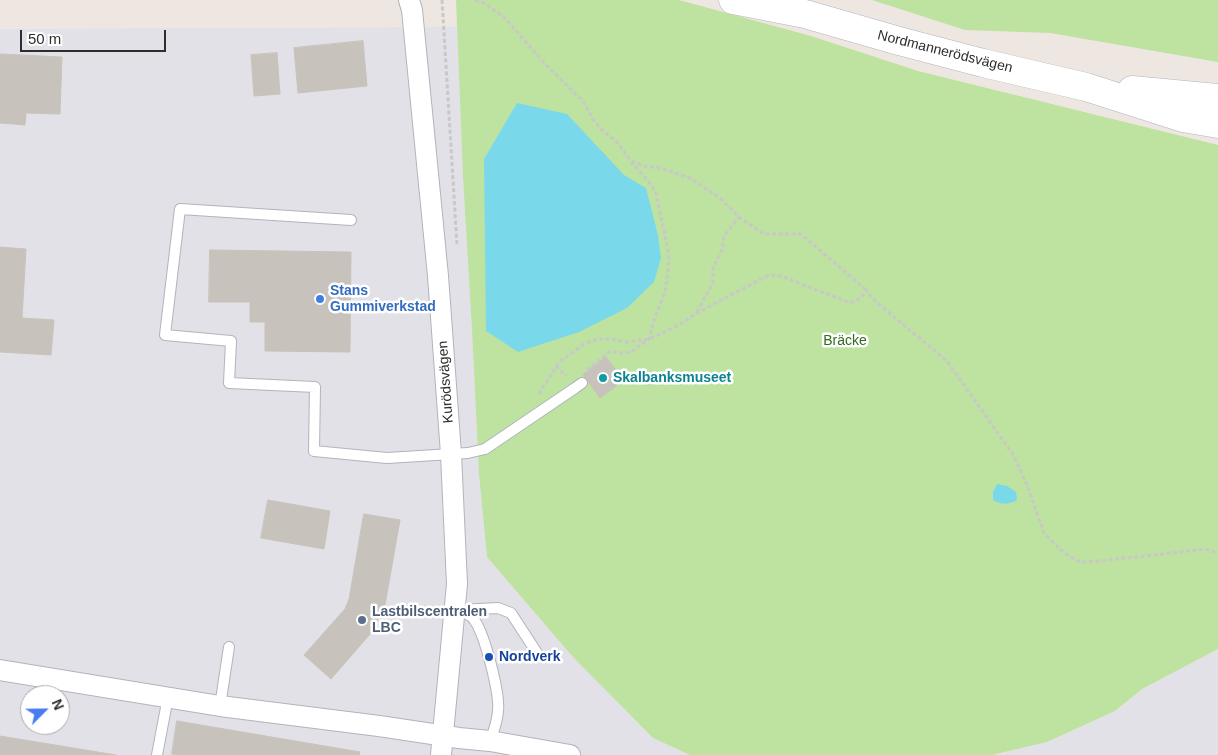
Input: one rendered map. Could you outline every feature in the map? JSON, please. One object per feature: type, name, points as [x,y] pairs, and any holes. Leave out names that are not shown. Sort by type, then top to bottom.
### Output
[{"type":"main road","name":"Nordmannerödsvägen","points":[[733,0],[805,14],[983,63],[1086,86],[1183,118],[1218,124]]},
{"type":"main road","name":"Nordmannerödsvägen","points":[[773,0],[805,14]]},
{"type":"main road","name":"Nordmannerödsvägen","points":[[1086,86],[1218,98]]},
{"type":"street","name":"Kurödsvägen","points":[[411,3],[437,266],[451,454],[457,584],[441,755]]},
{"type":"street","points":[[0,670],[220,706],[490,741],[570,755]]},
{"type":"lane","points":[[351,220],[180,209],[165,335],[231,341],[230,384],[315,387],[314,451],[386,458],[468,453],[485,449],[582,383]]},
{"type":"lane","points":[[455,610],[498,608],[510,613],[537,653]]},
{"type":"lane","points":[[455,610],[466,613],[475,620],[487,650],[494,677],[498,709],[496,725],[490,741]]},
{"type":"lane","points":[[220,706],[230,647]]},
{"type":"lane","points":[[157,755],[168,696]]},
{"type":"path","points":[[442,0],[457,247]]},
{"type":"path","points":[[475,0],[484,3],[504,17],[546,65],[582,100],[594,121],[616,141],[656,193],[668,255],[665,292],[649,339],[631,352],[610,351],[602,357]]},
{"type":"path","points":[[630,161],[647,167],[657,167],[690,178],[720,198],[739,217],[764,234],[801,234],[866,290],[876,302],[947,361],[1014,456],[1027,485],[1044,533],[1063,552],[1080,562],[1205,549],[1218,553]]},
{"type":"path","points":[[696,313],[713,283],[713,268],[722,250],[724,236],[739,217]]},
{"type":"path","points":[[533,417],[533,404],[559,362],[584,344],[598,339],[628,342],[649,339],[664,333],[696,313],[769,275],[779,275],[851,303],[861,298],[866,290]]},
{"type":"shaded area","points":[[457,27],[479,474],[487,557],[573,657],[653,738],[690,755],[0,755],[0,29]]},
{"type":"shaded area","points":[[1218,649],[1218,755],[992,755],[1047,742],[1115,711],[1142,689]]},
{"type":"green space","name":"Bräcke","points":[[456,0],[679,0],[811,36],[918,71],[1218,145],[1218,649],[1142,689],[1115,711],[1047,742],[992,755],[690,755],[653,738],[573,657],[487,557],[479,474],[463,177]]},
{"type":"green space","points":[[872,0],[1218,0],[1218,62],[1050,33],[965,30]]},
{"type":"water","points":[[517,103],[567,114],[624,175],[646,188],[658,235],[661,258],[654,282],[627,308],[579,332],[518,352],[486,331],[484,159]]},
{"type":"water","points":[[997,484],[1007,486],[1016,492],[1017,500],[1005,504],[993,500],[993,492]]},
{"type":"building","points":[[363,41],[367,86],[298,93],[294,48]]},
{"type":"building","points":[[277,53],[280,94],[254,96],[251,55]]},
{"type":"building","points":[[0,54],[62,57],[60,114],[26,113],[25,125],[0,123]]},
{"type":"building","points":[[0,247],[26,249],[22,318],[54,320],[51,355],[0,352]]},
{"type":"building","points":[[210,250],[351,252],[350,352],[265,351],[265,322],[250,322],[250,302],[209,302]]},
{"type":"building","name":"Skalbanksmuseet","points":[[606,357],[624,380],[600,398],[583,375]]},
{"type":"building","points":[[268,500],[330,511],[324,549],[261,538]]},
{"type":"building","points":[[364,514],[400,520],[385,605],[371,633],[331,679],[304,655],[345,609],[349,599]]},
{"type":"building","points":[[177,721],[360,752],[359,755],[172,754]]},
{"type":"building","points":[[0,736],[116,755],[0,755]]},
{"type":"place","name":"Stans Gummiverkstad","points":[[320,299]]},
{"type":"place","name":"Skalbanksmuseet","points":[[603,378]]},
{"type":"place","name":"Lastbilscentralen LBC","points":[[362,620]]},
{"type":"place","name":"Nordverk","points":[[489,657]]}]
